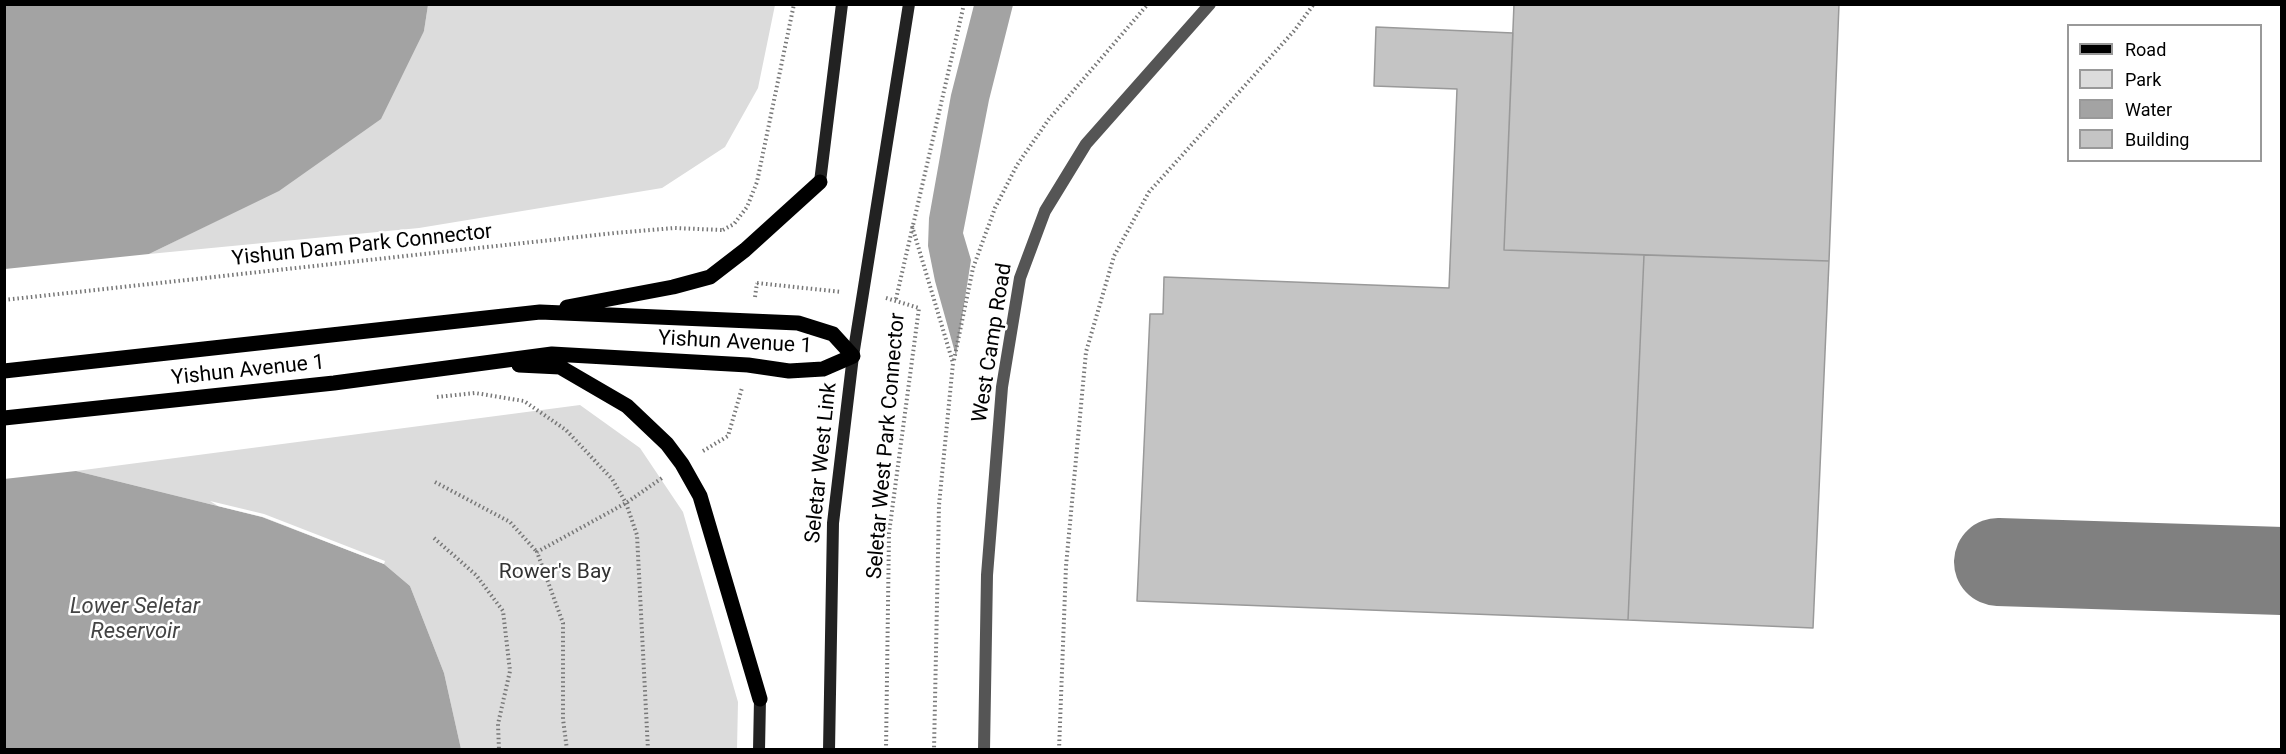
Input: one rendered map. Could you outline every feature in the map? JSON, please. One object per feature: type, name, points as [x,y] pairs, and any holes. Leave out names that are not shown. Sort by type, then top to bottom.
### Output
[{"type":"main road","points":[[540,312],[673,287],[710,277],[746,250],[820,182],[842,4]]},
{"type":"main road","name":"Seletar West Link","points":[[829,750],[833,523],[853,356],[909,4]]},
{"type":"main road","name":"Yishun Avenue 1","points":[[4,371],[330,337],[540,312],[798,323],[833,333],[853,356],[823,369],[789,371],[748,365],[552,354],[334,382],[4,418]]},
{"type":"main road","points":[[478,364],[560,367],[627,406],[668,444],[700,496],[760,699],[759,750]]},
{"type":"street","name":"West Camp Road","points":[[984,750],[987,575],[1002,387],[1020,278],[1045,211],[1086,144],[1210,4]]},
{"type":"path","name":"Yishun Dam Park Connector","points":[[4,300],[615,233],[675,228],[723,230],[734,224],[747,207],[757,182],[794,4]]},
{"type":"path","points":[[896,299],[964,4]]},
{"type":"path","points":[[934,750],[939,505],[953,363],[973,268],[995,208],[1017,165],[1049,119],[1148,4]]},
{"type":"path","points":[[1059,750],[1066,566],[1086,352],[1114,256],[1149,192],[1294,31],[1314,4]]},
{"type":"path","points":[[912,226],[953,363]]},
{"type":"path","name":"Seletar West Park Connector","points":[[753,322],[757,283],[896,299],[920,308],[889,534],[886,750]]},
{"type":"path","points":[[537,552],[626,503],[682,464],[728,436],[748,365]]},
{"type":"path","points":[[429,397],[475,393],[524,401],[566,430],[612,479],[626,503],[637,535],[648,750]]},
{"type":"path","points":[[435,482],[510,522],[537,552],[563,623],[563,719],[567,750]]},
{"type":"path","points":[[434,538],[476,575],[503,611],[510,671],[498,724],[498,750]]},
{"type":"green space","points":[[428,5],[775,5],[758,88],[725,147],[662,188],[419,228],[149,254],[279,190],[424,31]]},
{"type":"green space","name":"Rower's Bay","points":[[580,405],[640,448],[683,512],[738,702],[737,749],[461,749],[444,673],[410,586],[384,564],[262,517],[76,471]]},
{"type":"water","points":[[4,5],[428,5],[424,31],[381,119],[279,191],[149,254],[5,269]]},
{"type":"water","points":[[974,5],[1013,5],[989,100],[963,233],[971,260],[956,356],[935,281],[928,246],[929,218],[951,95]]},
{"type":"water","name":"Lower Seletar Reservoir","points":[[76,471],[262,517],[384,564],[410,586],[444,673],[461,749],[5,749],[4,479]]},
{"type":"pier","points":[[210,501],[264,514],[385,561],[384,564],[263,517],[218,506]]},
{"type":"building","points":[[1514,4],[1839,4],[1829,261],[1504,250]]},
{"type":"building","points":[[1376,27],[1513,33],[1504,250],[1644,255],[1628,620],[1137,601],[1150,314],[1163,314],[1164,277],[1449,288],[1457,89],[1374,86]]},
{"type":"building","points":[[1644,255],[1829,261],[1813,628],[1628,620]]},
{"type":"taxiway","points":[[1998,562],[2282,571]]}]
